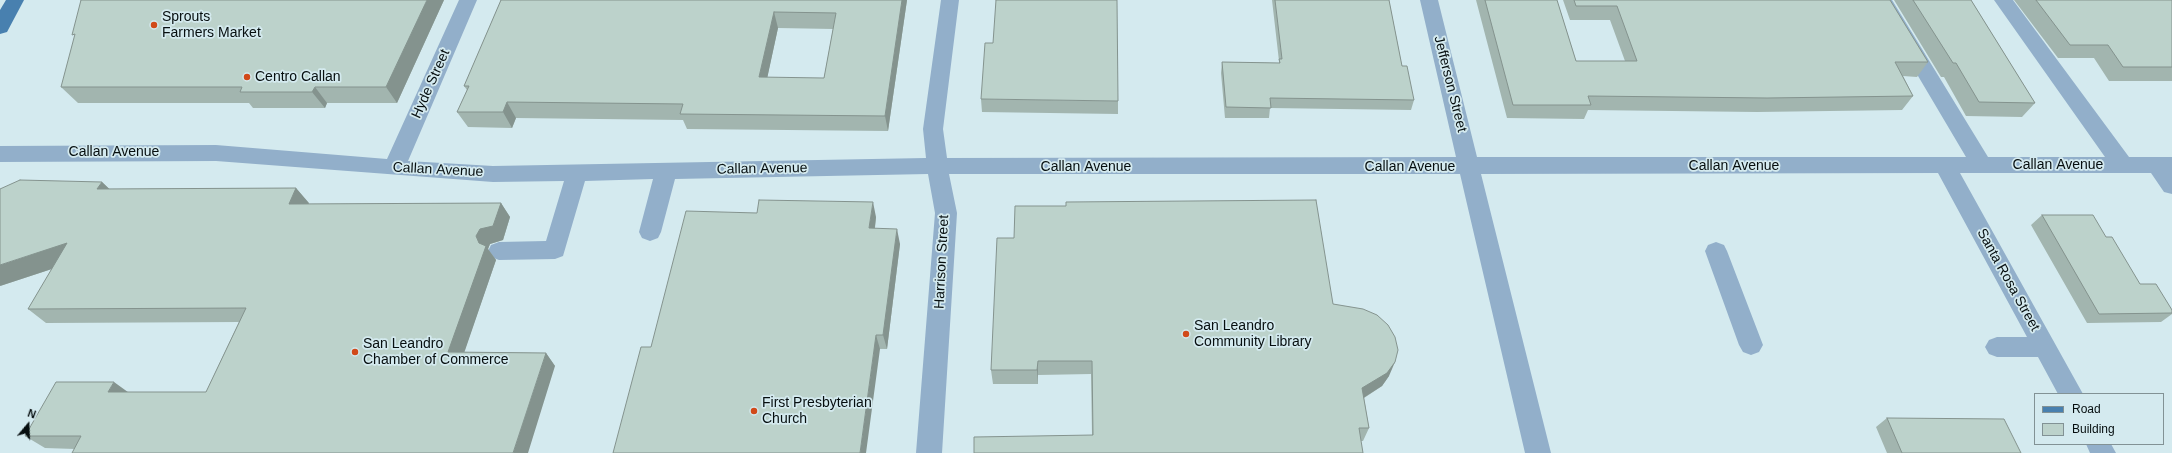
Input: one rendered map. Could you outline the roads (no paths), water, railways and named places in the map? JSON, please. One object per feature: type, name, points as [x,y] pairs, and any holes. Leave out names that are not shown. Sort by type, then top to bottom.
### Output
[{"type":"main road","points":[[0,27],[15,0]]},
{"type":"street","name":"Hyde Street","points":[[394,168],[468,0]]},
{"type":"street","name":"Harrison Street","points":[[929,453],[946,213],[937,166],[933,129],[950,0]]},
{"type":"street","name":"Jefferson Street","points":[[1429,0],[1471,167],[1538,453]]},
{"type":"street","points":[[1882,0],[1982,165]]},
{"type":"street","points":[[2004,0],[2123,165]]},
{"type":"street","name":"Callan Avenue","points":[[0,154],[216,153],[394,168],[493,174],[937,166],[1471,167],[2165,165]]},
{"type":"street","points":[[2165,165],[2172,186]]},
{"type":"street","name":"Santa Rosa Street","points":[[1945,166],[2070,393]]},
{"type":"street","points":[[650,232],[666,171]]},
{"type":"street","points":[[499,251],[555,250],[577,172]]},
{"type":"street","points":[[1716,251],[1751,345]]},
{"type":"street","points":[[1997,347],[2045,347]]},
{"type":"place","name":"Sprouts Farmers Market","points":[[154,25]]},
{"type":"place","name":"Centro Callan","points":[[247,77]]},
{"type":"place","name":"San Leandro Community Library","points":[[1186,334]]},
{"type":"place","name":"San Leandro Chamber of Commerce","points":[[355,352]]},
{"type":"place","name":"First Presbyterian Church","points":[[754,411]]}]
